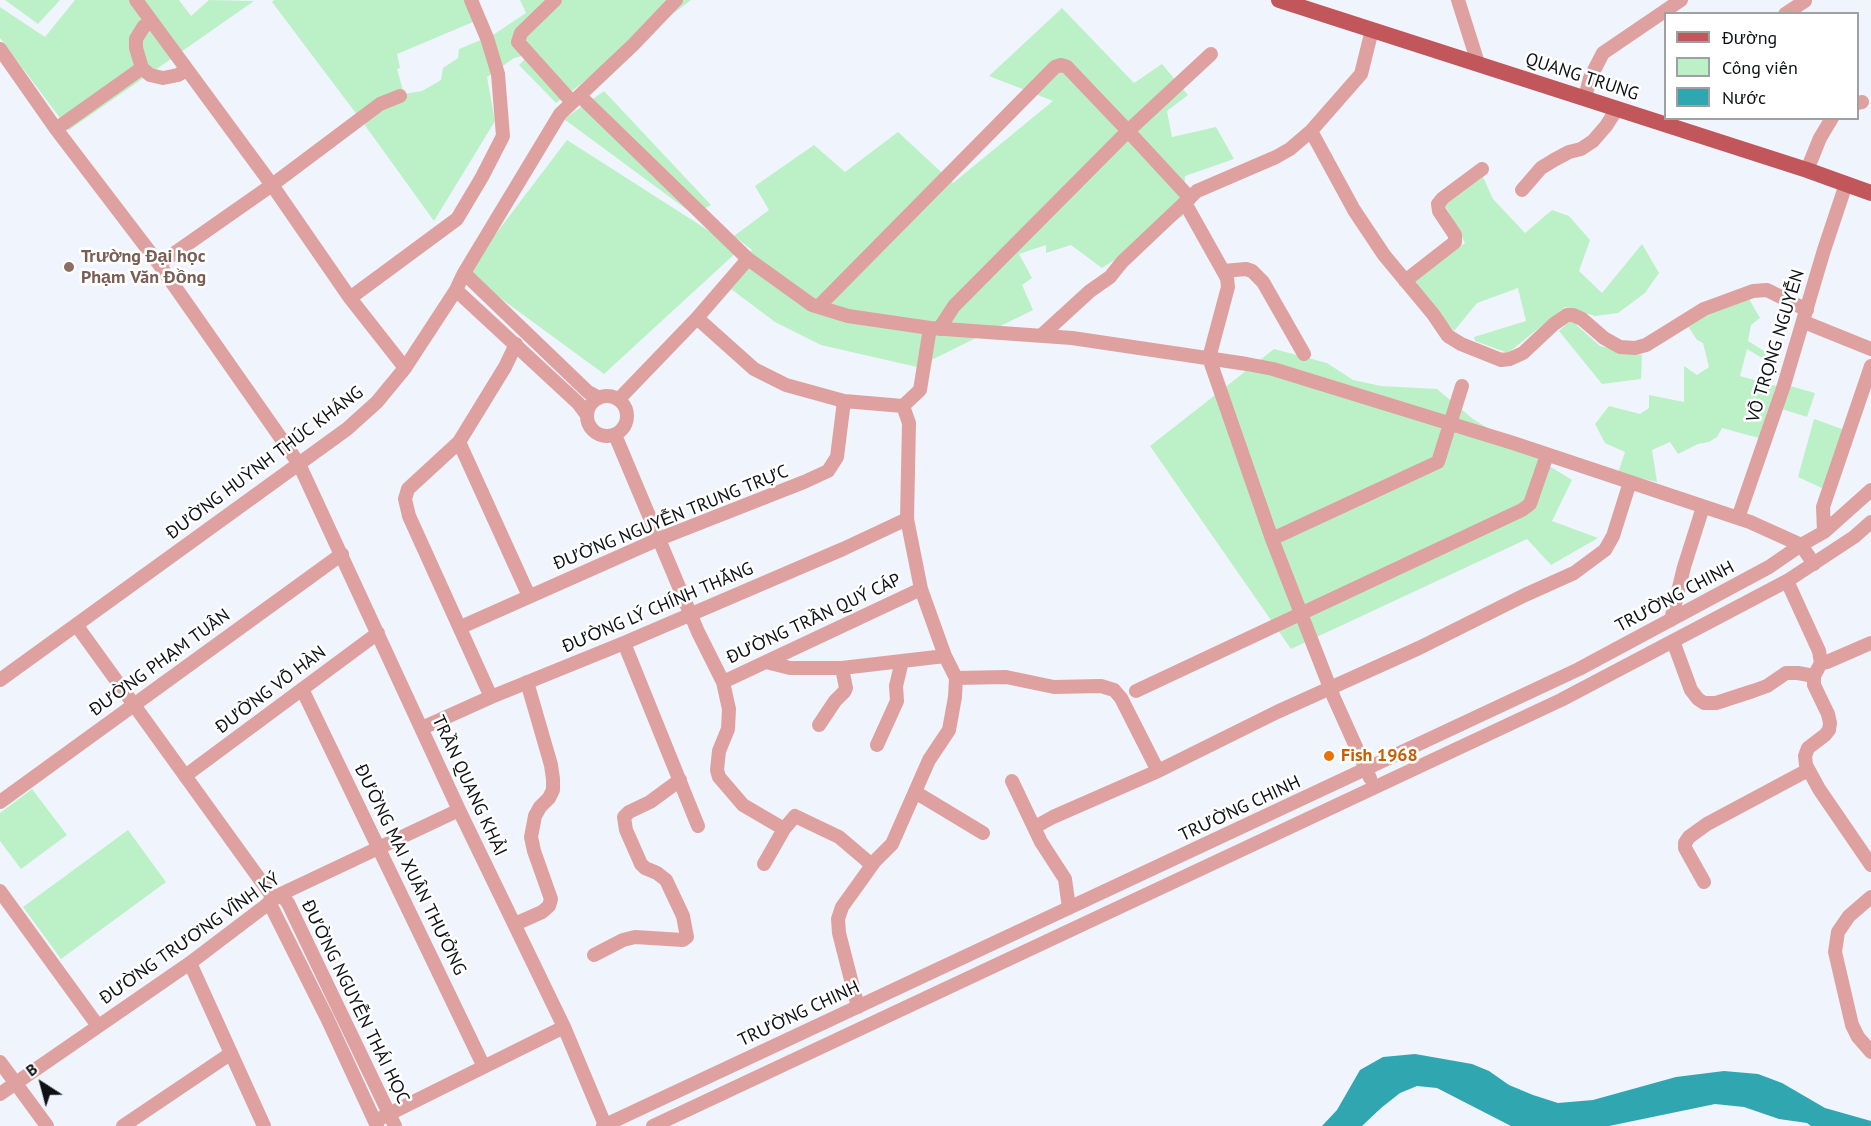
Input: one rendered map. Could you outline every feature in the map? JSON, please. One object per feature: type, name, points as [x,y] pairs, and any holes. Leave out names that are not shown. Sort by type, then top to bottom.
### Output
[{"type":"main road","name":"QUANG TRUNG","points":[[1280,0],[1617,109],[1664,120]]},
{"type":"main road","name":"QUANG TRUNG","points":[[1666,120],[1684,124],[1871,193]]},
{"type":"street","points":[[136,0],[272,185],[350,298],[405,368]]},
{"type":"street","points":[[350,298],[457,219],[503,136],[498,74],[487,38],[471,0]]},
{"type":"street","points":[[555,0],[521,33],[518,42],[748,259],[812,305],[848,316],[935,328],[1043,334],[1273,369],[1547,455],[1773,530],[1801,545],[1814,564]]},
{"type":"street","name":"ĐƯỜNG HUỲNH THÚC KHÁNG","points":[[0,680],[347,429],[377,402],[405,368],[456,290],[560,114],[676,0]]},
{"type":"street","points":[[1458,0],[1478,63]]},
{"type":"street","points":[[1585,98],[1590,78],[1603,54],[1680,0]]},
{"type":"street","points":[[1788,12],[1805,1]]},
{"type":"street","points":[[152,23],[144,26],[136,39],[136,48],[142,68],[150,75],[163,78],[178,75],[186,70]]},
{"type":"street","points":[[1043,334],[1090,291],[1110,277],[1122,262],[1197,191],[1276,157],[1290,149],[1311,131],[1361,74],[1372,30]]},
{"type":"street","name":"TRẦN QUANG KHẢI","points":[[0,49],[56,129],[159,264],[299,464],[459,810],[609,1125]]},
{"type":"street","points":[[697,318],[754,369],[786,385],[844,401],[903,406],[920,390],[935,328],[954,306],[1128,130],[1211,54]]},
{"type":"street","points":[[818,307],[1055,67],[1061,65],[1067,67],[1128,130],[1187,200],[1227,278],[1228,287],[1209,358],[1272,539],[1330,688],[1374,787]]},
{"type":"street","points":[[56,129],[142,68]]},
{"type":"street","points":[[159,264],[272,185],[380,104],[400,96]]},
{"type":"street","points":[[1522,189],[1541,168],[1593,141],[1617,109]]},
{"type":"street","points":[[1808,170],[1820,138],[1831,120]]},
{"type":"street","points":[[1311,131],[1354,210],[1384,255],[1434,314],[1452,340],[1501,360],[1510,359],[1523,352],[1567,315],[1582,319],[1604,338],[1620,347],[1635,348],[1646,345],[1704,309],[1753,291],[1767,290],[1805,316],[1871,349]]},
{"type":"street","points":[[1405,281],[1451,248],[1455,242],[1455,235],[1439,211],[1438,204],[1482,169]]},
{"type":"street","name":"VÕ TRỌNG NGUYỄN","points":[[1738,518],[1765,442],[1846,184]]},
{"type":"street","points":[[619,399],[697,318],[748,259]]},
{"type":"street","points":[[1223,271],[1246,269],[1252,271],[1263,282],[1304,354]]},
{"type":"street","points":[[464,273],[588,392],[599,398]]},
{"type":"street","points":[[456,290],[578,403],[587,415],[593,432],[600,435],[615,435],[627,422],[624,405],[619,399],[611,396],[599,398],[591,404],[587,415]]},
{"type":"street","points":[[491,697],[409,516],[405,499],[408,489],[459,442],[505,367],[516,344]]},
{"type":"street","points":[[1824,532],[1823,507],[1871,366]]},
{"type":"street","points":[[1272,539],[1438,462],[1462,386]]},
{"type":"street","name":"ĐƯỜNG NGUYỄN TRUNG TRỰC","points":[[461,627],[659,539],[828,471],[837,457],[844,401]]},
{"type":"street","points":[[858,1007],[839,933],[838,919],[847,898],[872,865],[892,844],[929,760],[949,730],[953,715],[956,678],[945,656],[921,589],[907,519],[909,423],[903,406]]},
{"type":"street","points":[[615,435],[723,682],[729,709],[728,729],[719,751],[717,770],[719,777],[742,805],[784,829]]},
{"type":"street","points":[[459,442],[529,596]]},
{"type":"street","points":[[1136,691],[1522,510],[1530,504],[1547,455]]},
{"type":"street","points":[[1035,827],[1567,577],[1589,564],[1605,550],[1630,482]]},
{"type":"street","name":"TRƯỜNG CHINH","points":[[609,1125],[1580,669],[1768,567],[1824,532],[1871,490]]},
{"type":"street","points":[[1671,620],[1684,567],[1703,507]]},
{"type":"street","name":"ĐƯỜNG LÝ CHÍNH THẮNG","points":[[422,728],[843,549],[907,519]]},
{"type":"street","name":"TRƯỜNG CHINH","points":[[653,1126],[1561,700],[1787,581],[1854,537],[1871,522]]},
{"type":"street","name":"ĐƯỜNG PHẠM TUÂN","points":[[0,802],[342,554]]},
{"type":"street","points":[[1787,581],[1816,643],[1821,663],[1814,676],[1814,685],[1830,723],[1825,735],[1808,748],[1805,756],[1808,770],[1871,865]]},
{"type":"street","name":"ĐƯỜNG TRẦN QUÝ CÁP","points":[[723,682],[921,589]]},
{"type":"street","name":"ĐƯỜNG NGUYỄN THÁI HỌC","points":[[77,626],[275,898],[376,1123]]},
{"type":"street","name":"ĐƯỜNG VÕ HÀN","points":[[185,776],[378,633]]},
{"type":"street","points":[[1673,641],[1691,690],[1704,703],[1716,703],[1767,686],[1786,673],[1814,676]]},
{"type":"street","points":[[624,643],[698,826]]},
{"type":"street","points":[[1821,663],[1871,643]]},
{"type":"street","points":[[766,662],[790,668],[842,668],[945,656]]},
{"type":"street","points":[[877,745],[897,701],[896,686],[902,661]]},
{"type":"street","points":[[819,725],[846,688],[842,668]]},
{"type":"street","points":[[956,678],[1006,677],[1054,687],[1101,686],[1114,690],[1121,698],[1158,771]]},
{"type":"street","points":[[515,924],[542,912],[549,906],[551,899],[531,837],[535,816],[553,790],[553,779],[527,682]]},
{"type":"street","name":"ĐƯỜNG MAI XUÂN THƯỞNG","points":[[302,689],[484,1067]]},
{"type":"street","points":[[1704,882],[1685,848],[1689,837],[1707,824],[1808,770]]},
{"type":"street","points":[[594,956],[623,940],[635,937],[683,940],[687,937],[683,916],[666,880],[641,864],[626,830],[624,818],[629,812],[650,802],[680,780]]},
{"type":"street","points":[[1012,781],[1045,848],[1065,879],[1072,906],[1084,922]]},
{"type":"street","points":[[915,792],[983,833]]},
{"type":"street","name":"ĐƯỜNG TRƯƠNG VĨNH KÝ","points":[[0,1094],[190,963],[275,898],[459,810]]},
{"type":"street","points":[[764,864],[784,829],[795,816],[839,837],[872,865]]},
{"type":"street","points":[[0,891],[98,1026]]},
{"type":"street","points":[[1871,897],[1849,916],[1838,932],[1835,951],[1852,1025],[1858,1037],[1871,1052]]},
{"type":"street","name":"ĐƯỜNG NGUYỄN THÁI HỌC","points":[[275,898],[288,903],[392,1120]]},
{"type":"street","points":[[190,963],[264,1126]]},
{"type":"street","points":[[376,1123],[392,1120],[484,1067],[564,1027]]},
{"type":"street","points":[[123,1126],[230,1054]]},
{"type":"street","points":[[0,1062],[47,1126]]},
{"type":"green space","points":[[5,0],[60,0],[38,24]]},
{"type":"green space","points":[[75,0],[179,0],[191,16],[209,0],[254,1],[69,130],[0,38],[0,7],[45,37]]},
{"type":"green space","points":[[274,0],[468,0],[478,20],[397,54],[400,68],[397,69],[404,94],[422,91],[441,80],[443,68],[458,58],[459,49],[493,35],[526,13],[520,0],[691,0],[556,103],[519,65],[525,59],[522,56],[514,58],[487,77],[495,121],[434,221],[272,2]]},
{"type":"green space","points":[[1062,8],[1134,83],[1162,64],[1188,95],[1167,111],[1172,137],[1216,127],[1234,159],[1185,176],[1183,216],[1102,268],[1071,245],[1046,253],[1046,245],[1019,254],[1032,278],[1022,285],[1033,310],[917,367],[821,345],[775,322],[731,289],[734,268],[752,250],[734,236],[769,210],[755,186],[814,145],[845,172],[898,132],[953,183],[1053,101],[989,76]]},
{"type":"green space","points":[[604,91],[711,205],[694,215],[564,119]]},
{"type":"green space","points":[[567,140],[739,250],[604,374],[466,273]]},
{"type":"green space","points":[[1483,177],[1493,199],[1525,233],[1552,210],[1569,216],[1590,240],[1579,271],[1602,293],[1642,244],[1659,273],[1645,293],[1618,313],[1595,316],[1565,307],[1508,353],[1475,341],[1474,337],[1526,321],[1518,288],[1477,303],[1454,331],[1413,281],[1465,243],[1445,205]]},
{"type":"green space","points":[[1749,299],[1760,318],[1751,325],[1748,341],[1777,359],[1774,365],[1747,349],[1740,376],[1776,386],[1759,438],[1722,428],[1717,437],[1709,442],[1698,444],[1678,454],[1670,442],[1652,450],[1657,482],[1618,473],[1625,452],[1605,443],[1595,424],[1609,406],[1640,414],[1649,408],[1649,395],[1684,402],[1684,366],[1697,375],[1709,367],[1703,343],[1697,340],[1686,323]]},
{"type":"green space","points":[[1571,320],[1600,346],[1642,355],[1641,379],[1602,384],[1559,331]]},
{"type":"green space","points":[[1274,349],[1327,363],[1353,380],[1381,386],[1437,389],[1473,419],[1572,480],[1552,521],[1598,538],[1551,565],[1527,539],[1291,649],[1150,446]]},
{"type":"green space","points":[[1790,386],[1815,393],[1807,417],[1782,409]]},
{"type":"green space","points":[[1814,419],[1845,430],[1826,490],[1798,477]]},
{"type":"green space","points":[[32,789],[67,835],[21,869],[0,841],[0,813]]},
{"type":"green space","points":[[128,830],[166,882],[61,959],[23,907]]},
{"type":"water","points":[[1415,1054],[1472,1064],[1489,1071],[1509,1085],[1558,1103],[1593,1100],[1676,1077],[1724,1071],[1758,1074],[1782,1083],[1825,1108],[1871,1121],[1871,1126],[1811,1126],[1807,1123],[1779,1119],[1744,1107],[1715,1104],[1609,1126],[1511,1126],[1437,1088],[1417,1086],[1400,1093],[1362,1126],[1322,1126],[1337,1110],[1360,1070],[1383,1057]]},
{"type":"place","name":"Trường Đại học Phạm Văn Đồng","points":[[69,267]]},
{"type":"place","name":"Fish 1968","points":[[1329,756]]}]
